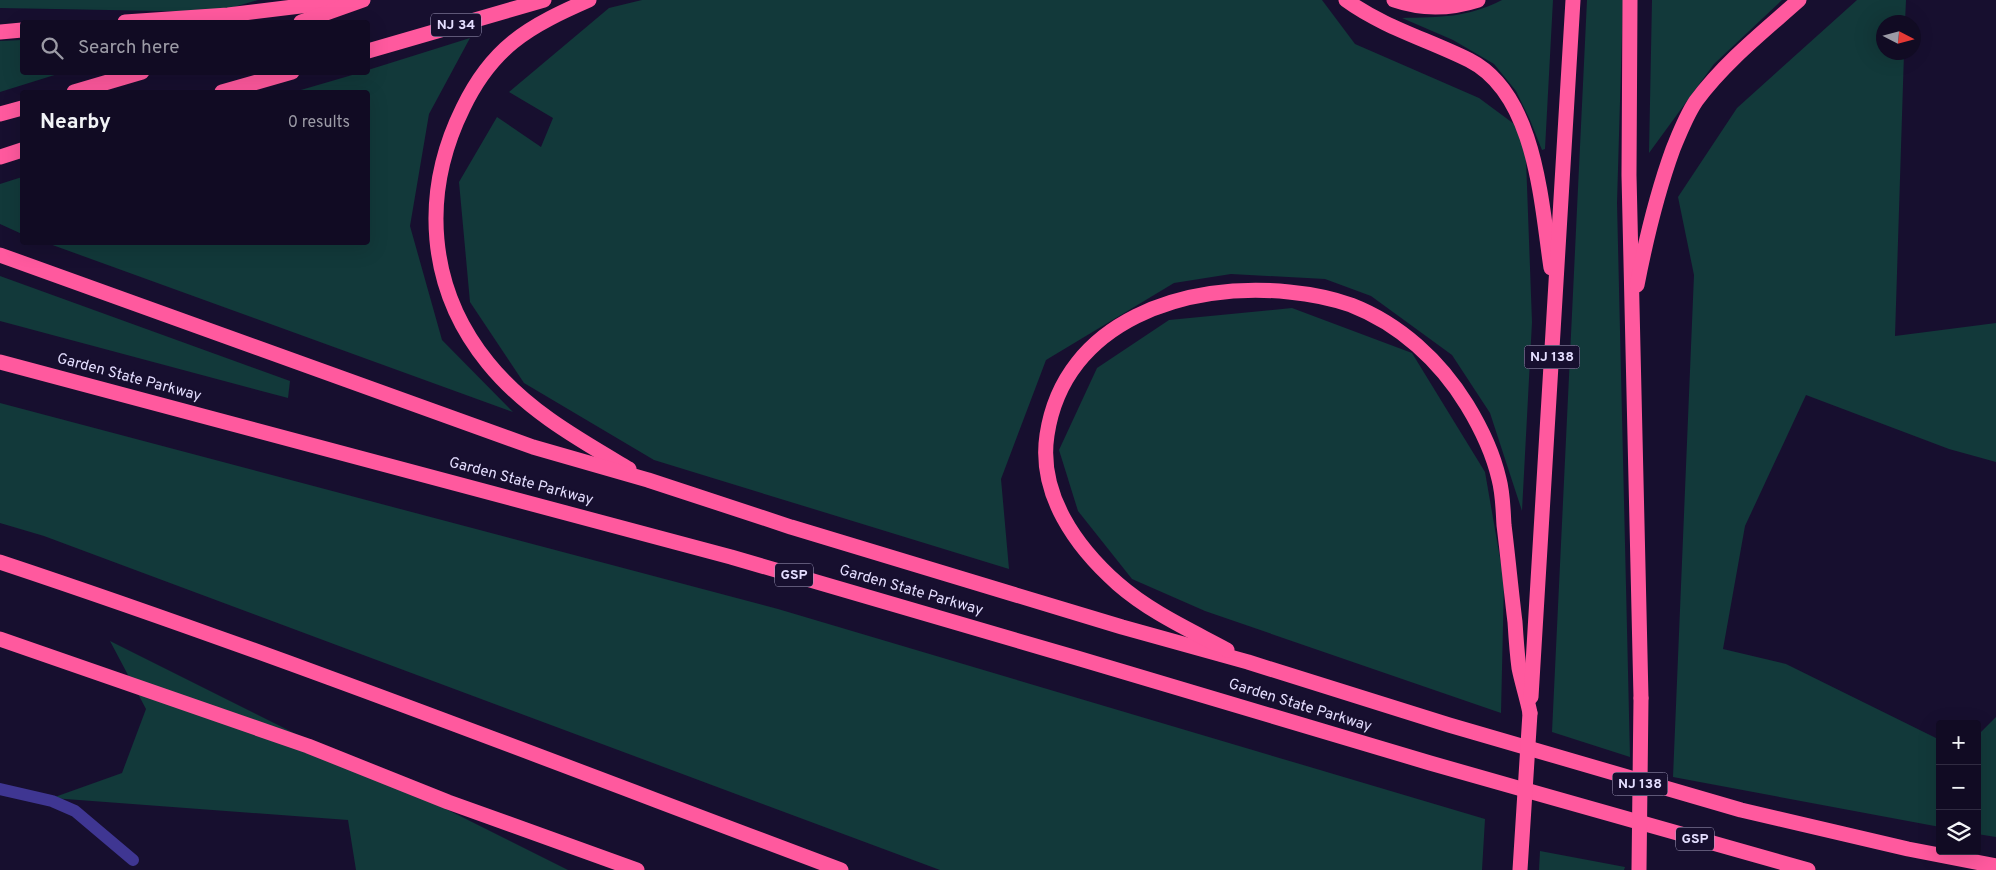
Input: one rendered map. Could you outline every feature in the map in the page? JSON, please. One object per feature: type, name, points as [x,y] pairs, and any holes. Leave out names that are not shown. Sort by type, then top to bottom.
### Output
[{"type":"highway","points":[[154,20],[228,15],[350,0]]},
{"type":"highway","points":[[307,20],[363,0]]},
{"type":"highway","name":"NJ 34","points":[[370,50],[544,0]]},
{"type":"highway","points":[[589,0],[532,28],[513,41],[497,58],[468,98],[451,132],[440,171],[436,211],[437,242],[456,313],[487,362],[500,378],[560,429],[648,480]]},
{"type":"highway","points":[[1346,0],[1368,14],[1470,61],[1493,78],[1507,96],[1523,127],[1536,165],[1555,301]]},
{"type":"highway","points":[[1394,0],[1440,8],[1478,0]]},
{"type":"highway","name":"NJ 138","points":[[1520,870],[1573,0]]},
{"type":"highway","name":"NJ 138","points":[[1630,0],[1629,175],[1641,698],[1639,870]]},
{"type":"highway","points":[[1632,311],[1646,242],[1664,174],[1686,118],[1711,82],[1732,59],[1799,0]]},
{"type":"highway","points":[[0,32],[20,30]]},
{"type":"highway","points":[[81,90],[132,75]]},
{"type":"highway","points":[[229,90],[282,75]]},
{"type":"highway","points":[[0,114],[20,109]]},
{"type":"highway","points":[[0,157],[20,151]]},
{"type":"highway","points":[[0,255],[533,447],[648,480],[790,527],[1122,627],[1248,662],[1449,725],[1741,810],[1908,849],[1996,866]]},
{"type":"highway","points":[[1248,662],[1138,600],[1098,565],[1066,523],[1056,505],[1047,471],[1046,444],[1049,420],[1055,400],[1064,381],[1076,363],[1090,348],[1111,331],[1131,318],[1181,299],[1242,290],[1272,290],[1328,298],[1350,305],[1375,317],[1398,331],[1426,353],[1452,382],[1469,407],[1487,441],[1500,482],[1519,668],[1530,713]]},
{"type":"highway","name":"Garden State Parkway","points":[[0,362],[730,557],[1087,660],[1430,763],[1808,870]]},
{"type":"highway","points":[[0,562],[263,654],[841,870]]},
{"type":"highway","points":[[0,637],[308,746],[448,802],[637,870]]},
{"type":"street","points":[[0,789],[52,801],[75,811],[133,860]]},
{"type":"green space","points":[[0,0],[258,0],[217,12],[0,8]]},
{"type":"green space","points":[[642,0],[1322,0],[1355,44],[1479,98],[1525,132],[1532,322],[1522,511],[1490,413],[1452,355],[1371,296],[1325,279],[1231,274],[1174,283],[1046,360],[1001,479],[1009,569],[654,460],[524,383],[470,302],[459,182],[497,117],[541,147],[553,118],[509,92],[609,8]]},
{"type":"green space","points":[[1502,0],[1553,0],[1545,149],[1542,150],[1516,91],[1494,64],[1453,40],[1402,18],[1441,17],[1465,13]]},
{"type":"green space","points":[[1587,0],[1623,0],[1617,203],[1630,757],[1552,732]]},
{"type":"green space","points":[[1652,0],[1782,0],[1714,64],[1649,153]]},
{"type":"green space","points":[[1857,0],[1906,0],[1905,15],[1876,15],[1876,60],[1904,60],[1895,336],[1996,323],[1996,462],[1949,449],[1806,395],[1745,526],[1723,649],[1786,664],[1936,738],[1936,826],[1673,777],[1694,275],[1678,197],[1737,108]]},
{"type":"green space","points":[[470,38],[429,114],[410,226],[442,340],[513,412],[53,245],[370,245],[370,90],[301,90],[352,75],[370,75],[370,69]]},
{"type":"green space","points":[[20,40],[20,75],[55,75],[0,92],[0,41]]},
{"type":"green space","points":[[20,178],[20,233],[0,224],[0,184]]},
{"type":"green space","points":[[0,276],[290,381],[288,398],[0,321]]},
{"type":"green space","points":[[1292,308],[1412,353],[1485,472],[1504,581],[1501,713],[1205,611],[1132,579],[1078,511],[1059,450],[1097,368],[1169,320]]},
{"type":"green space","points":[[0,403],[778,609],[1485,819],[1482,870],[940,870],[44,536],[0,523]]},
{"type":"green space","points":[[110,641],[568,870],[356,870],[348,820],[52,798],[122,773],[146,709]]},
{"type":"green space","points":[[1996,717],[1996,837],[1981,835],[1981,732]]},
{"type":"green space","points":[[1540,851],[1625,867],[1624,870],[1539,870]]}]
